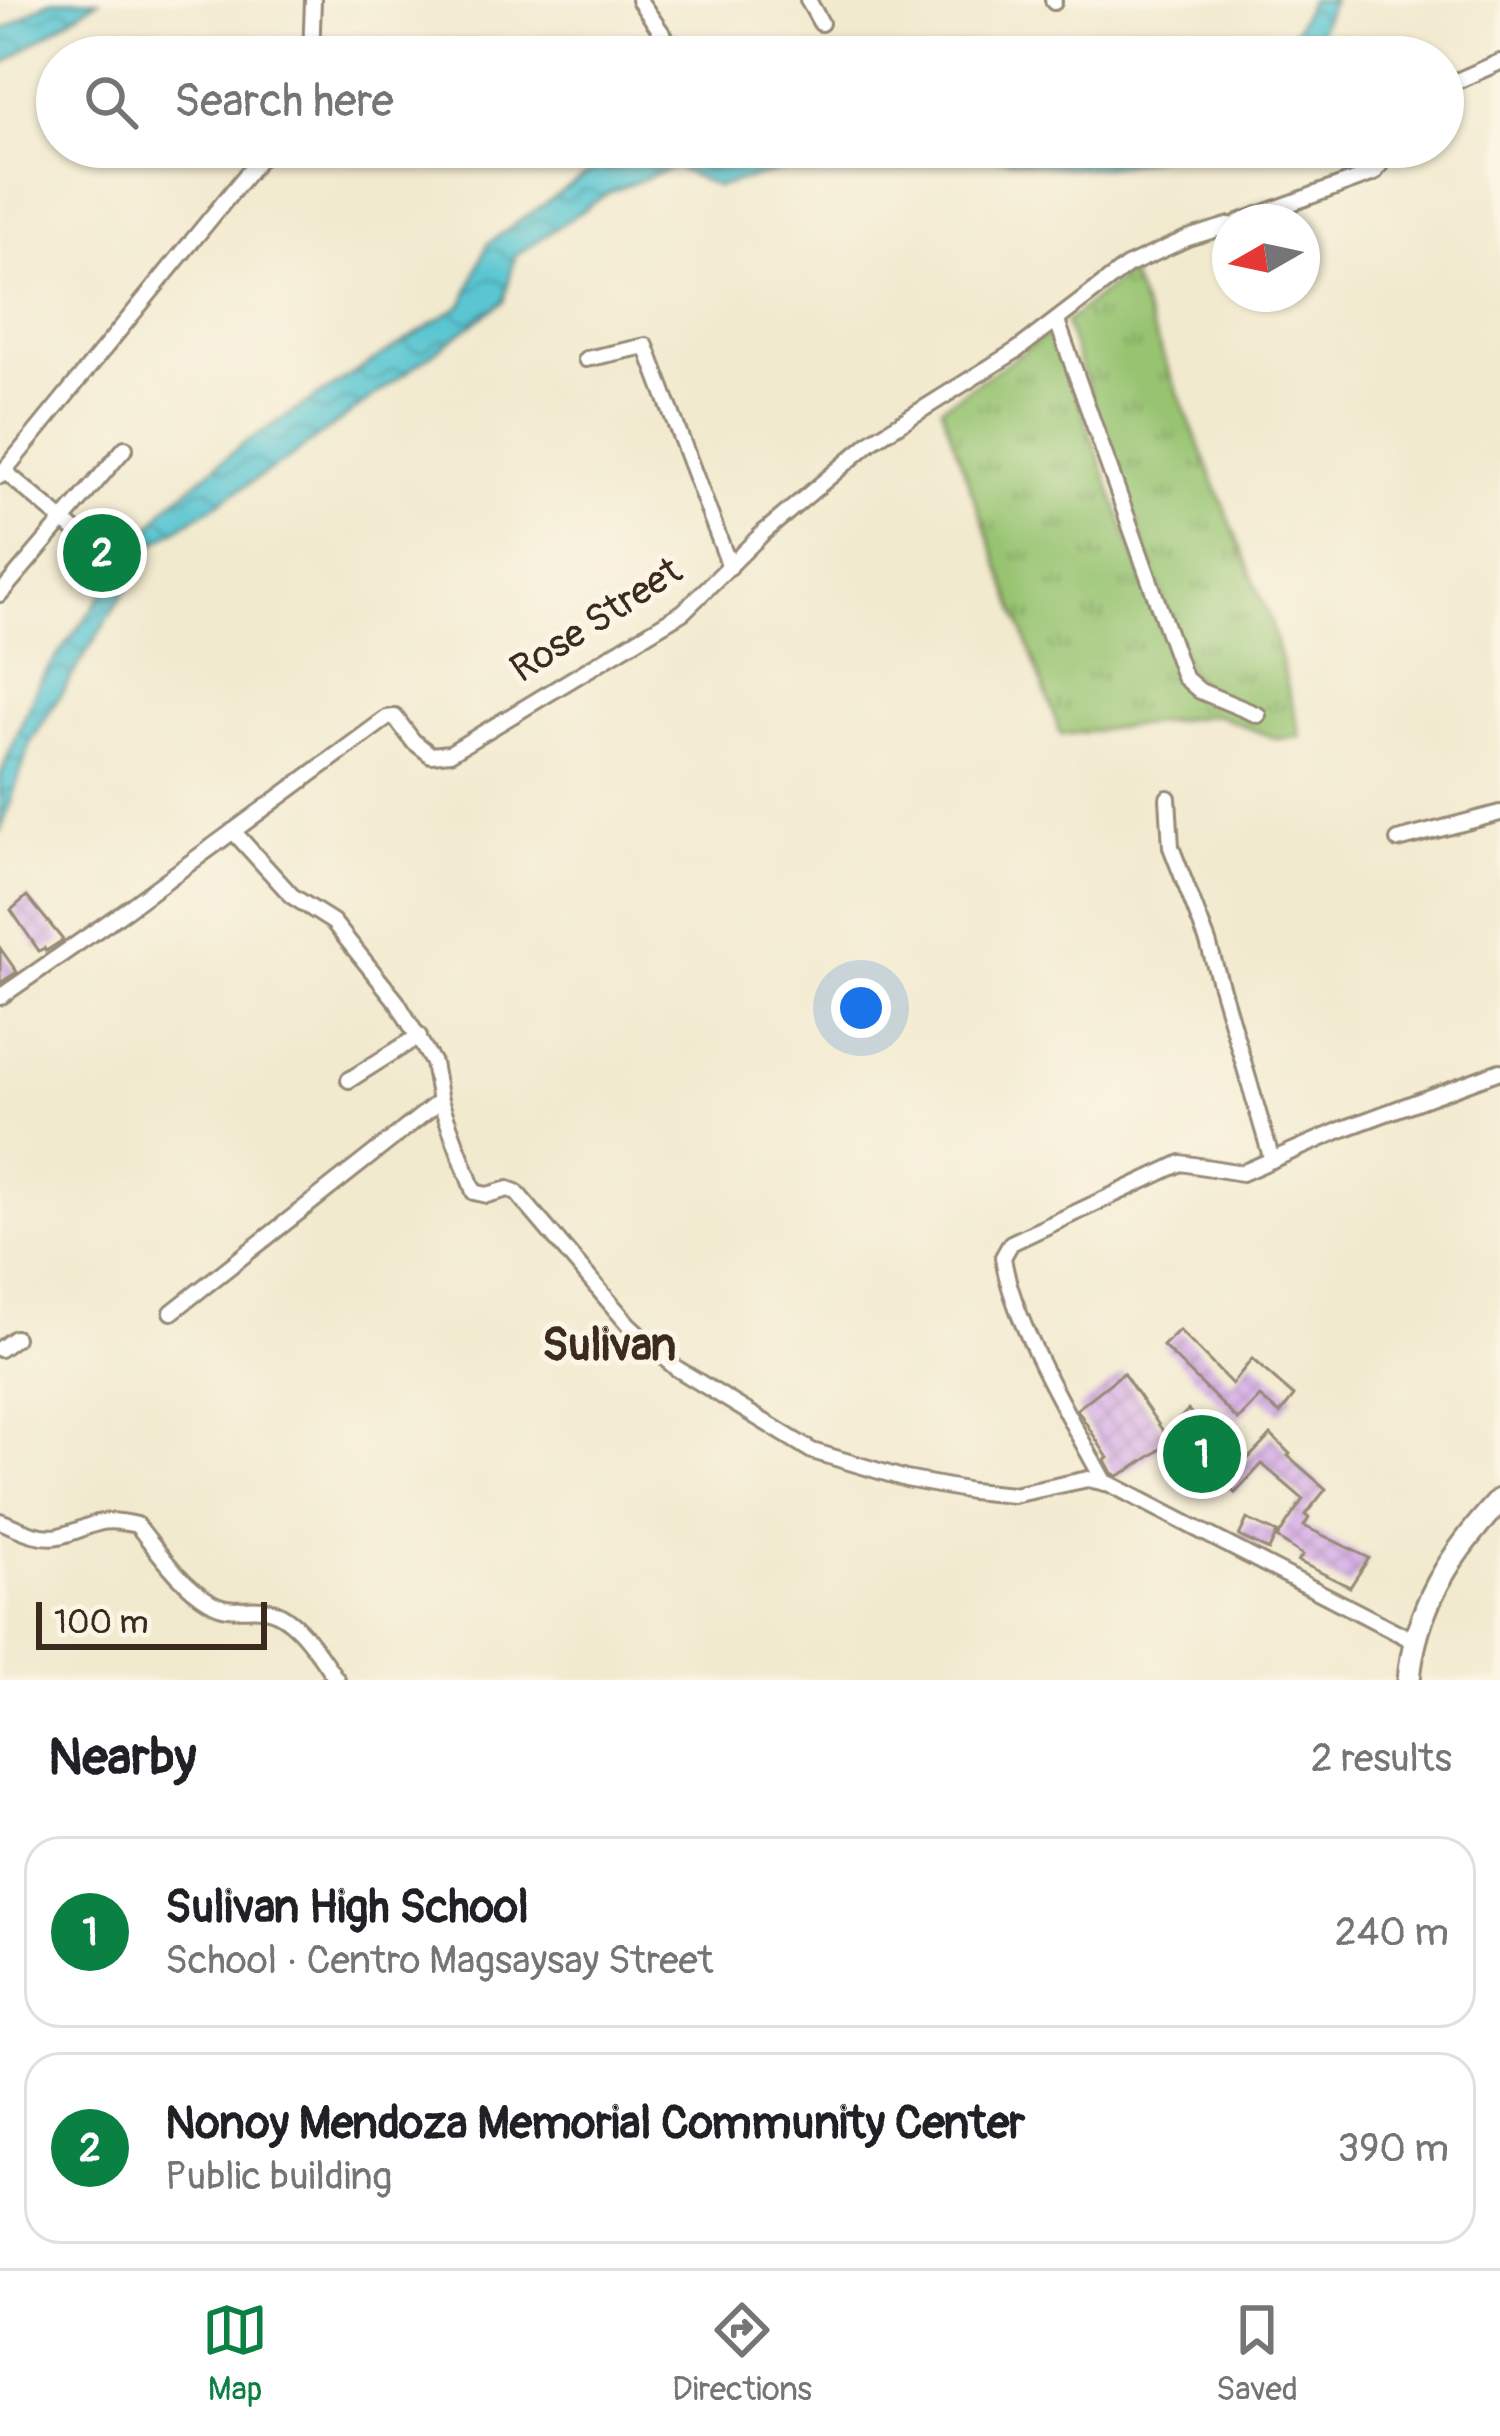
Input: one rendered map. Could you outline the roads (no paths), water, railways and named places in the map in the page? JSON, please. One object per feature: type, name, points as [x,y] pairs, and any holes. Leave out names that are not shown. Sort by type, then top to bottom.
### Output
[{"type":"main road","points":[[1408,1680],[1427,1598],[1453,1557],[1500,1500]]},
{"type":"street","points":[[312,36],[313,0]]},
{"type":"street","points":[[638,0],[664,36]]},
{"type":"street","points":[[808,0],[820,23]]},
{"type":"street","points":[[1464,78],[1500,62]]},
{"type":"street","points":[[91,543],[2,473],[252,168]]},
{"type":"street","points":[[1289,204],[1378,168]]},
{"type":"street","name":"Rose Street","points":[[0,997],[387,718],[395,717],[431,755],[450,753],[683,611],[763,533],[872,441],[1057,321],[1127,266],[1212,230]]},
{"type":"street","points":[[1057,321],[1184,676],[1200,691],[1258,715]]},
{"type":"street","points":[[586,359],[646,346],[730,567]]},
{"type":"street","points":[[0,594],[125,448]]},
{"type":"street","points":[[1168,798],[1171,847],[1208,942],[1271,1160]]},
{"type":"street","points":[[1399,840],[1500,812]]},
{"type":"street","points":[[233,831],[292,896],[333,922],[398,1002],[433,1063],[440,1101],[474,1192],[487,1196],[508,1189],[516,1192],[628,1325],[676,1368],[812,1451],[906,1479],[1013,1496],[1088,1479],[1105,1483],[1414,1641]]},
{"type":"street","points":[[349,1080],[419,1036]]},
{"type":"street","points":[[1105,1483],[1014,1298],[1005,1268],[1006,1250],[1020,1239],[1181,1163],[1242,1173],[1343,1129],[1500,1071]]},
{"type":"street","points":[[172,1312],[440,1101]]},
{"type":"street","points":[[0,1349],[14,1338]]},
{"type":"street","points":[[0,1521],[41,1537],[59,1536],[93,1521],[137,1526],[208,1601],[242,1610],[267,1609],[285,1618],[338,1680]]},
{"type":"water","points":[[51,0],[98,0],[45,36],[36,36],[36,42],[0,66],[0,32]]},
{"type":"water","points":[[1310,0],[1333,0],[1316,36],[1292,36]]},
{"type":"water","points":[[595,168],[671,168],[608,193],[515,256],[504,301],[288,459],[155,543],[31,742],[0,833],[0,776],[39,682],[165,508],[243,444],[463,304],[487,244]]},
{"type":"water","points":[[676,168],[792,168],[717,187]]},
{"type":"place","name":"Nonoy Mendoza Memorial Community Center","points":[[102,553]]},
{"type":"place","name":"Sulivan High School","points":[[1202,1454]]},
{"type":"district","name":"Sulivan","points":[[609,1346]]}]
